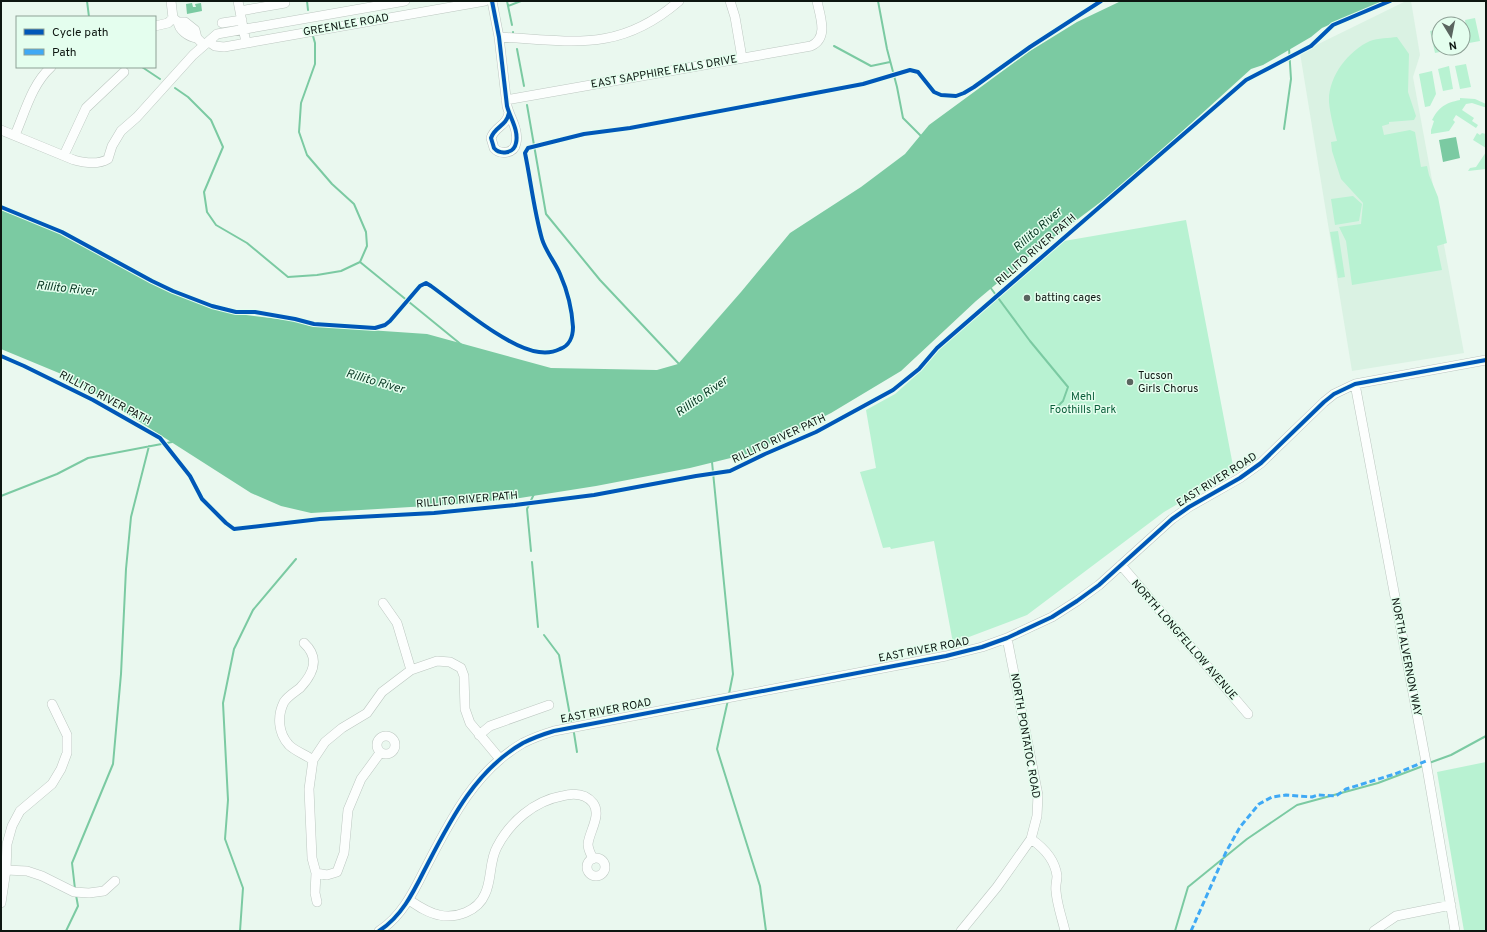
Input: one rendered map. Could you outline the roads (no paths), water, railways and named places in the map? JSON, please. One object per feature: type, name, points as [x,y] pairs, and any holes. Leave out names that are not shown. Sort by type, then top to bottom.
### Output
[{"type":"street","points":[[171,1],[175,20]]},
{"type":"street","points":[[238,1],[246,43]]},
{"type":"street","name":"GREENLEE ROAD","points":[[64,155],[74,160],[86,163],[105,161],[110,155],[112,146],[121,132],[137,117],[206,43],[217,34],[405,1]]},
{"type":"street","name":"GREENLEE ROAD","points":[[206,43],[220,47],[485,1]]},
{"type":"street","points":[[492,1],[499,37],[506,100],[509,113]]},
{"type":"street","points":[[499,37],[576,42],[606,39],[627,33],[647,24],[679,1]]},
{"type":"street","points":[[730,1],[742,58]]},
{"type":"street","name":"EAST SAPPHIRE FALLS DRIVE","points":[[506,100],[816,44],[822,32],[817,1]]},
{"type":"street","points":[[222,23],[241,15],[285,3]]},
{"type":"street","points":[[387,3],[390,18]]},
{"type":"street","points":[[156,26],[175,20],[185,22],[194,30],[197,38],[206,43]]},
{"type":"street","points":[[15,135],[39,80],[50,68]]},
{"type":"street","points":[[1,130],[64,155],[86,108],[124,72]]},
{"type":"street","name":"EAST RIVER ROAD","points":[[379,931],[395,918],[409,900],[460,805],[486,772],[500,759],[524,742],[554,731],[982,648],[1052,617],[1099,585],[1172,520],[1189,507],[1240,478],[1261,464],[1334,394],[1355,384],[1486,360]]},
{"type":"street","name":"NORTH ALVERNON WAY","points":[[1355,384],[1426,762],[1455,931]]},
{"type":"street","name":"NORTH LONGFELLOW AVENUE","points":[[1121,565],[1248,714]]},
{"type":"street","points":[[383,603],[397,623],[411,670]]},
{"type":"street","name":"NORTH PONTATOC ROAD","points":[[961,931],[997,887],[1031,839],[1037,816],[1038,795],[1007,638]]},
{"type":"street","points":[[304,643],[312,650],[314,663],[312,672],[300,687],[285,701],[279,717],[281,734],[290,746],[313,760]]},
{"type":"street","points":[[317,902],[315,892],[316,873],[312,858],[309,789],[313,760],[325,742],[342,728],[367,713],[382,692],[411,670],[437,661],[450,662],[461,668],[464,676],[466,709],[470,723],[500,759]]},
{"type":"street","points":[[1,903],[6,870],[7,844],[12,826],[20,811],[52,784],[61,769],[67,753],[67,736],[52,704]]},
{"type":"street","points":[[479,735],[490,726],[549,705]]},
{"type":"street","points":[[316,873],[327,875],[337,872],[344,853],[348,810],[361,780],[380,753]]},
{"type":"street","points":[[409,900],[429,912],[439,915],[450,916],[470,911],[478,905],[485,894],[496,848],[513,823],[534,807],[554,797],[576,794],[586,797],[594,804],[596,815],[588,845],[593,859]]},
{"type":"street","points":[[1031,839],[1042,846],[1053,860],[1057,877],[1056,890],[1065,931]]},
{"type":"street","points":[[6,870],[27,870],[74,892],[104,891],[115,881]]},
{"type":"street","points":[[1374,931],[1396,916],[1451,905]]},
{"type":"water","name":"Rillito River","points":[[1121,1],[1384,1],[1322,28],[1311,37],[1263,65],[1251,69],[1114,192],[1038,249],[976,301],[901,371],[831,413],[751,453],[690,468],[596,486],[520,498],[444,505],[311,513],[281,506],[251,493],[71,378],[1,349],[1,210],[51,229],[151,283],[210,308],[238,314],[295,321],[310,326],[427,334],[551,368],[657,370],[678,364],[790,233],[861,187],[905,154],[929,125],[1030,51],[1077,22]]},
{"type":"water","points":[[192,3],[193,7],[196,7],[195,4],[201,3],[202,11],[187,14],[186,4]]},
{"type":"water","points":[[1456,137],[1460,158],[1443,162],[1439,140]]},
{"type":"waterway","points":[[87,1],[89,16]]},
{"type":"waterway","points":[[307,1],[308,10]]},
{"type":"waterway","points":[[507,1],[512,25]]},
{"type":"waterway","points":[[508,6],[521,1]]},
{"type":"waterway","points":[[878,1],[887,49],[903,118],[922,137]]},
{"type":"waterway","points":[[175,88],[188,97],[211,120],[223,147],[204,192],[207,212],[216,225],[247,243],[288,277],[317,275],[341,271],[360,262],[367,246],[366,232],[354,204],[332,184],[307,155],[299,132],[301,103],[315,64],[315,43],[313,36]]},
{"type":"waterway","points":[[834,46],[871,66],[890,62]]},
{"type":"waterway","points":[[1284,129],[1291,79],[1289,48]]},
{"type":"waterway","points":[[517,49],[524,86]]},
{"type":"waterway","points":[[144,68],[160,79]]},
{"type":"waterway","points":[[527,105],[546,214],[600,280],[680,365]]},
{"type":"waterway","points":[[360,262],[463,346]]},
{"type":"waterway","points":[[990,287],[1030,341],[1068,387],[1063,401],[1056,408]]},
{"type":"waterway","points":[[1,496],[57,474],[88,458],[172,442]]},
{"type":"waterway","points":[[75,889],[72,863],[113,764],[121,674],[126,569],[131,517],[149,446]]},
{"type":"waterway","points":[[712,462],[733,674],[729,694]]},
{"type":"waterway","points":[[531,551],[527,509],[534,494]]},
{"type":"waterway","points":[[240,931],[243,888],[225,839],[228,800],[223,703],[234,649],[253,610],[296,559]]},
{"type":"waterway","points":[[532,562],[538,627]]},
{"type":"waterway","points":[[544,635],[559,655],[571,721]]},
{"type":"waterway","points":[[728,700],[717,749],[760,886],[766,931]]},
{"type":"waterway","points":[[574,733],[577,752]]},
{"type":"waterway","points":[[1429,763],[1451,755],[1486,736]]},
{"type":"waterway","points":[[1175,931],[1188,887],[1247,839],[1297,805],[1378,783],[1423,766]]},
{"type":"waterway","points":[[66,931],[78,906],[76,895]]},
{"type":"place","name":"batting cages","points":[[1027,298]]},
{"type":"place","name":"Tucson Girls Chorus","points":[[1130,382]]},
{"type":"park label","name":"Mehl Foothills Park","points":[[1083,403]]}]
